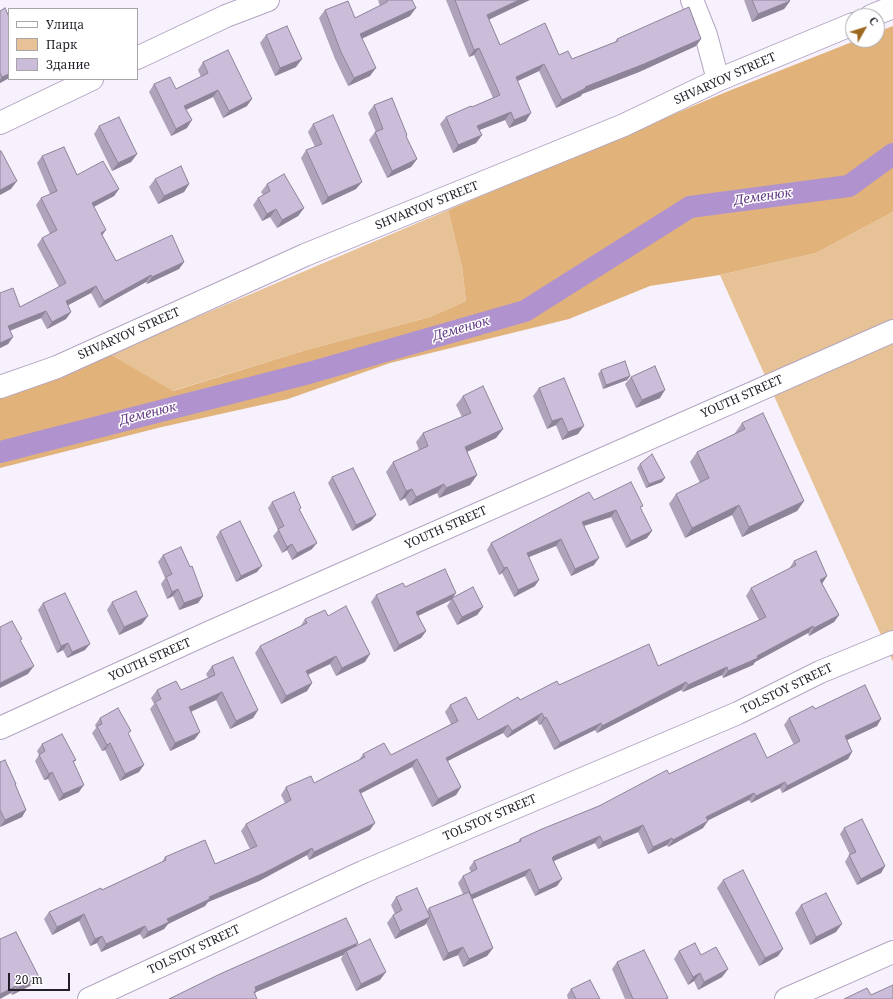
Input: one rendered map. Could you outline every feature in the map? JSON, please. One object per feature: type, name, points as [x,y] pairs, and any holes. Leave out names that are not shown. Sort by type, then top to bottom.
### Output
[{"type":"street","points":[[138,58],[226,16],[268,0]]},
{"type":"street","points":[[692,0],[706,35],[718,80]]},
{"type":"street","name":"SHVARYOV STREET","points":[[0,387],[57,367],[305,255],[624,125],[718,80],[845,27]]},
{"type":"street","points":[[0,123],[90,80]]},
{"type":"street","name":"YOUTH STREET","points":[[0,728],[223,627],[893,331]]},
{"type":"street","name":"TOLSTOY STREET","points":[[89,999],[363,872],[738,713],[820,672],[893,642]]},
{"type":"street","points":[[786,999],[893,952]]},
{"type":"green space","points":[[448,210],[462,267],[466,301],[430,317],[306,350],[172,391],[110,354]]},
{"type":"green space","points":[[893,212],[893,662],[720,275],[816,253]]},
{"type":"shaded area","points":[[893,26],[893,212],[816,253],[720,275],[650,286],[569,319],[390,363],[288,399],[162,427],[0,468],[0,396],[110,354],[173,391],[306,350],[430,317],[466,301],[462,267],[448,210],[726,92],[845,45],[845,48],[885,48],[885,29]]},
{"type":"building","points":[[387,0],[412,0],[416,8],[360,34],[376,68],[354,78],[341,52],[325,10],[348,1],[355,18],[387,2]]},
{"type":"building","points":[[455,0],[519,0],[487,15],[500,45],[545,23],[559,55],[568,51],[572,59],[618,41],[617,39],[689,7],[701,39],[644,64],[585,87],[586,88],[562,100],[544,64],[516,77],[531,113],[514,120],[511,112],[477,126],[482,135],[458,145],[446,117],[500,95],[479,48],[474,50]]},
{"type":"building","points":[[752,0],[789,0],[790,1],[758,14]]},
{"type":"building","points":[[5,8],[8,15],[8,74],[2,77],[0,73],[0,11]]},
{"type":"building","points":[[287,26],[302,59],[280,68],[266,35]]},
{"type":"building","points":[[228,50],[252,99],[229,111],[218,90],[184,106],[192,120],[176,129],[154,84],[170,77],[176,89],[208,73],[203,62]]},
{"type":"building","points":[[392,98],[407,135],[406,136],[417,159],[392,171],[375,132],[383,129],[374,105]]},
{"type":"building","points":[[333,115],[362,182],[328,197],[306,150],[322,144],[313,124]]},
{"type":"building","points":[[119,117],[137,154],[118,163],[99,126]]},
{"type":"building","points":[[64,147],[77,175],[103,161],[119,189],[92,203],[106,230],[101,233],[116,261],[172,235],[184,262],[152,277],[151,275],[104,301],[96,286],[66,301],[71,312],[52,322],[46,311],[8,326],[13,337],[0,343],[0,293],[13,288],[20,307],[66,283],[42,238],[57,230],[41,198],[57,191],[42,156]]},
{"type":"building","points":[[0,151],[17,181],[0,190]]},
{"type":"building","points":[[181,166],[189,184],[164,196],[155,179]]},
{"type":"building","points":[[284,174],[304,208],[282,220],[276,209],[267,214],[258,198],[270,191],[267,184]]},
{"type":"building","points":[[625,361],[630,376],[606,385],[601,370]]},
{"type":"building","points":[[655,366],[665,390],[642,400],[631,377]]},
{"type":"building","points":[[564,378],[584,426],[568,432],[562,418],[552,421],[539,388]]},
{"type":"building","points":[[483,386],[503,429],[465,447],[477,475],[446,488],[444,484],[416,497],[412,489],[406,491],[393,462],[428,446],[423,433],[471,413],[463,396]]},
{"type":"building","points":[[763,413],[804,501],[749,527],[739,505],[692,528],[676,494],[709,478],[697,452],[745,429],[742,423]]},
{"type":"building","points":[[652,454],[665,478],[649,484],[640,464]]},
{"type":"building","points":[[353,468],[376,515],[356,525],[332,477]]},
{"type":"building","points":[[631,482],[643,506],[640,507],[652,531],[631,541],[616,510],[582,522],[599,558],[575,569],[561,539],[527,553],[539,580],[518,590],[507,567],[504,568],[491,543],[589,492],[594,500]]},
{"type":"building","points":[[294,492],[301,508],[299,509],[317,543],[297,553],[292,544],[287,547],[278,529],[284,526],[272,502]]},
{"type":"building","points":[[240,521],[262,566],[241,576],[220,531]]},
{"type":"building","points":[[181,547],[190,567],[192,566],[203,596],[184,603],[178,589],[172,592],[166,577],[172,574],[163,555]]},
{"type":"building","points":[[816,551],[827,576],[820,580],[839,615],[814,628],[813,626],[757,656],[758,658],[728,671],[727,667],[688,685],[686,682],[602,726],[601,723],[560,743],[546,717],[544,718],[542,713],[512,731],[508,725],[446,758],[461,787],[438,799],[417,759],[359,790],[375,823],[314,852],[312,848],[264,873],[209,897],[210,899],[167,919],[169,922],[148,932],[145,926],[106,944],[102,936],[95,939],[84,914],[57,927],[49,912],[101,888],[102,890],[166,860],[165,857],[205,840],[215,864],[257,846],[246,824],[291,800],[286,787],[311,776],[314,783],[365,757],[363,754],[384,743],[391,755],[458,721],[450,705],[466,697],[478,720],[518,697],[520,700],[557,681],[559,685],[649,644],[658,666],[766,617],[751,588],[796,565],[794,561]]},
{"type":"building","points":[[445,569],[456,593],[416,612],[426,631],[399,645],[376,595],[403,583],[405,587]]},
{"type":"building","points":[[473,587],[483,607],[462,617],[452,598]]},
{"type":"building","points":[[136,591],[148,616],[124,627],[112,602]]},
{"type":"building","points":[[65,593],[90,644],[72,652],[68,643],[61,646],[43,603]]},
{"type":"building","points":[[346,606],[370,654],[342,668],[336,656],[306,671],[312,683],[286,696],[260,646],[307,623],[305,619],[325,610],[328,616]]},
{"type":"building","points":[[12,621],[34,666],[0,683],[0,627]]},
{"type":"building","points":[[233,657],[258,710],[236,721],[222,692],[189,707],[200,732],[175,743],[155,702],[161,699],[157,690],[176,681],[181,690],[215,675],[212,666]]},
{"type":"building","points":[[865,685],[881,719],[845,736],[852,752],[787,786],[785,782],[756,796],[754,793],[706,817],[708,821],[673,840],[672,838],[653,847],[643,825],[603,842],[600,836],[554,856],[552,858],[562,879],[539,890],[530,869],[471,895],[463,876],[477,869],[474,861],[521,841],[520,839],[542,829],[599,806],[667,770],[669,774],[755,733],[767,758],[800,741],[789,718],[813,706],[815,709]]},
{"type":"building","points":[[118,708],[131,731],[128,733],[144,765],[125,774],[110,743],[107,745],[97,726],[102,724],[100,718]]},
{"type":"building","points":[[62,734],[76,760],[73,761],[84,785],[63,794],[52,772],[49,774],[39,755],[45,751],[42,744]]},
{"type":"building","points":[[5,760],[26,810],[5,820],[0,810],[0,762]]},
{"type":"building","points":[[862,819],[885,866],[861,879],[849,855],[856,852],[844,828]]},
{"type":"building","points":[[743,870],[783,949],[765,958],[723,880]]},
{"type":"building","points":[[417,888],[430,917],[400,931],[393,915],[402,910],[396,897]]},
{"type":"building","points":[[469,892],[493,948],[469,959],[463,947],[448,953],[429,908]]},
{"type":"building","points":[[826,893],[842,924],[816,937],[801,905]]},
{"type":"building","points":[[346,918],[358,943],[255,987],[256,991],[254,992],[257,999],[169,999],[220,974]]},
{"type":"building","points":[[16,932],[39,977],[17,988],[16,986],[0,994],[0,939]]},
{"type":"building","points":[[370,939],[386,972],[361,984],[346,951]]},
{"type":"building","points":[[695,943],[701,955],[716,947],[728,969],[704,982],[700,973],[693,977],[679,951]]},
{"type":"building","points":[[644,950],[668,998],[633,999],[617,962]]},
{"type":"building","points":[[590,980],[600,999],[576,999],[571,989]]},
{"type":"building","points":[[893,985],[893,999],[844,999],[867,988],[871,995]]},
{"type":"waterway","name":"Деменюк","points":[[0,452],[309,373],[525,311],[690,207],[849,186],[893,154]]}]
